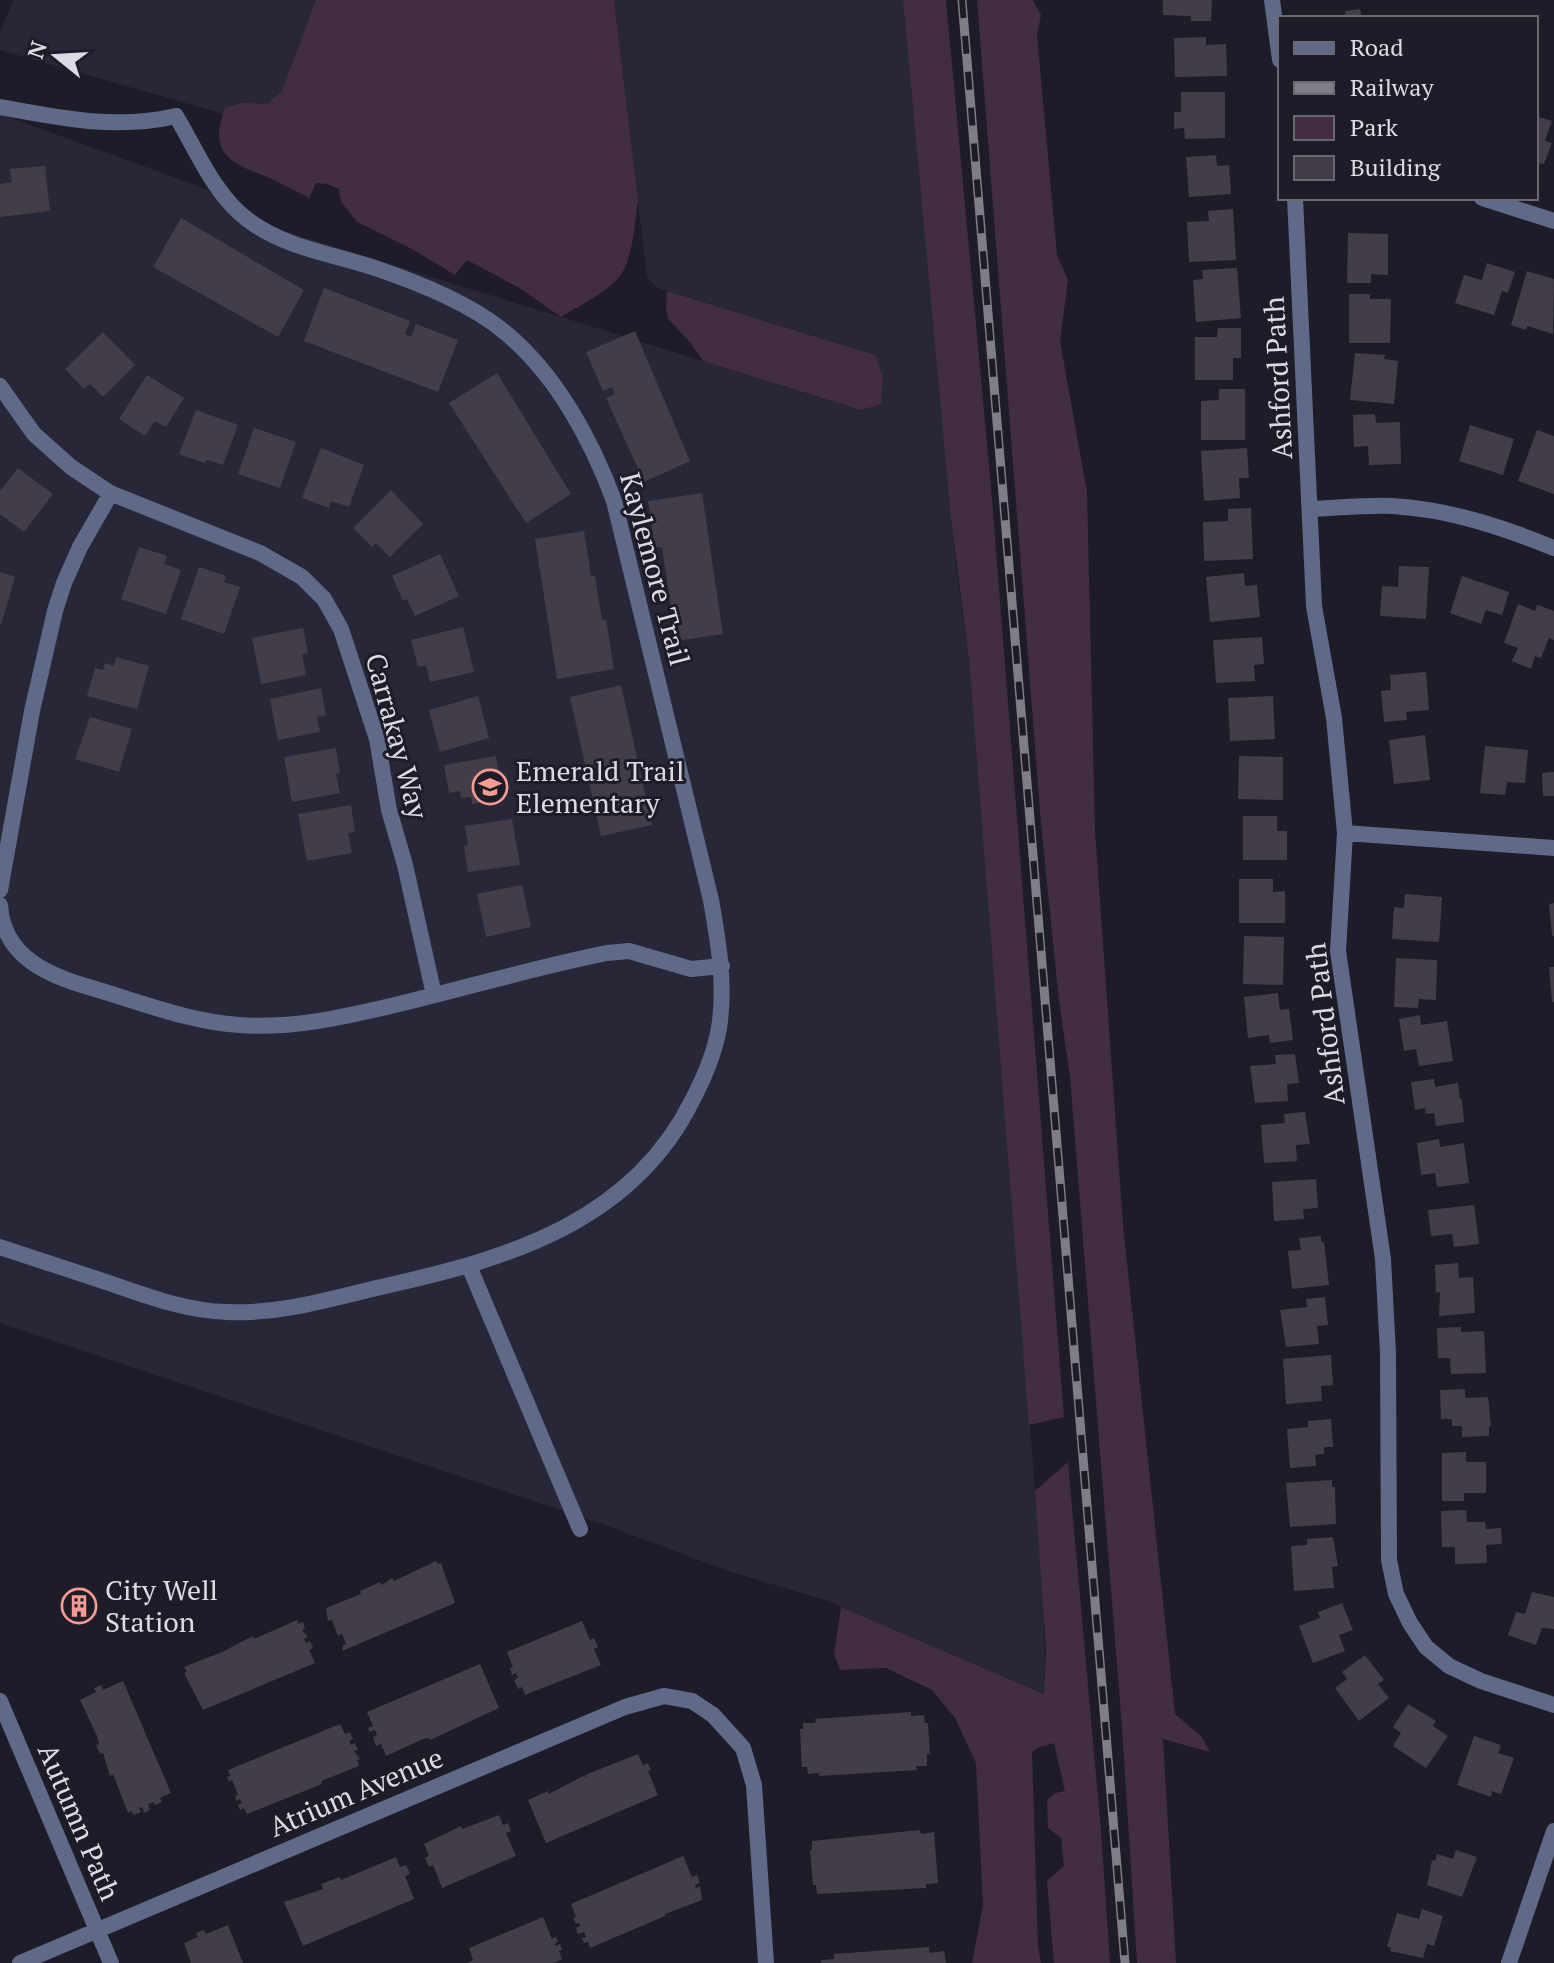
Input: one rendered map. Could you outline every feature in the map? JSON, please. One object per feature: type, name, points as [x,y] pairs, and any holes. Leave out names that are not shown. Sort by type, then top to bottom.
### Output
[{"type":"street","points":[[1272,0],[1278,45]]},
{"type":"street","name":"Kaylemore Trail","points":[[0,107],[61,119],[103,123],[151,122],[176,116],[223,195],[247,220],[285,241],[375,268],[424,287],[507,333],[536,364],[599,459],[614,501],[711,900],[722,966],[720,1021],[714,1050],[681,1124],[657,1155],[610,1200],[560,1232],[527,1246],[469,1266],[273,1311],[226,1312],[163,1301],[0,1247]]},
{"type":"street","name":"Ashford Path","points":[[1295,200],[1314,606],[1334,718],[1345,833],[1338,951],[1383,1259],[1388,1353],[1389,1560],[1396,1594],[1426,1647],[1449,1666],[1481,1681],[1554,1705]]},
{"type":"street","points":[[1488,200],[1554,221]]},
{"type":"street","name":"Carrakay Way","points":[[0,386],[34,434],[71,467],[111,493],[260,553],[302,577],[324,599],[341,629],[373,725],[389,810],[405,865],[434,995]]},
{"type":"street","points":[[0,890],[32,711],[64,583],[80,547],[111,493]]},
{"type":"street","points":[[1311,509],[1391,506],[1439,513],[1501,527],[1554,548]]},
{"type":"street","points":[[1345,833],[1554,848]]},
{"type":"street","points":[[0,905],[11,938],[19,952],[34,966],[61,979],[184,1016],[236,1025],[272,1027],[325,1022],[607,953],[629,951],[691,969],[722,966]]},
{"type":"street","points":[[469,1266],[580,1529]]},
{"type":"street","name":"Atrium Avenue","points":[[20,1963],[641,1701],[664,1696],[692,1701],[713,1715],[743,1748],[754,1785],[766,1963]]},
{"type":"street","name":"Autumn Path","points":[[0,1701],[111,1963]]},
{"type":"street","points":[[1509,1963],[1554,1831]]},
{"type":"shaded area","points":[[14,0],[316,0],[269,127],[0,50],[0,31]]},
{"type":"shaded area","name":"Emerald Trail Elementary","points":[[614,0],[903,0],[956,566],[969,660],[1044,1602],[1045,1694],[825,1600],[728,1571],[608,1526],[0,1323],[0,114],[223,195],[248,220],[861,410],[875,355],[658,288],[647,277]]},
{"type":"green space","points":[[316,0],[614,0],[638,200],[629,257],[616,280],[561,317],[521,289],[467,260],[455,275],[357,222],[341,202],[339,189],[316,183],[309,198],[243,167],[226,155],[219,137],[225,108],[242,103],[267,104],[282,91]]},
{"type":"green space","points":[[903,0],[946,0],[991,486],[1064,1417],[1029,1425],[969,660],[951,518]]},
{"type":"green space","points":[[977,0],[1033,0],[1041,15],[1037,35],[1057,255],[1068,280],[1060,341],[1087,492],[1095,830],[1123,1225],[1175,1714],[1201,1736],[1210,1752],[1163,1739],[1176,1963],[1137,1963],[1122,1727],[1070,1077],[1041,824]]},
{"type":"green space","points":[[667,291],[875,355],[883,377],[881,404],[861,410],[703,361],[668,319]]},
{"type":"green space","points":[[1068,1462],[1110,1963],[1054,1963],[1047,1881],[1064,1866],[1061,1838],[1048,1828],[1047,1800],[1055,1793],[1065,1791],[1054,1743],[1032,1752],[1041,1963],[972,1963],[983,1905],[976,1763],[955,1718],[932,1690],[886,1668],[840,1670],[834,1654],[841,1607],[1044,1694],[1046,1648],[1035,1491]]},
{"type":"building","points":[[1163,0],[1212,0],[1211,21],[1191,21],[1191,16],[1163,15]]},
{"type":"building","points":[[1360,9],[1362,16],[1336,16],[1346,14],[1345,11]]},
{"type":"building","points":[[1206,37],[1206,45],[1226,44],[1227,76],[1175,77],[1174,38]]},
{"type":"building","points":[[1181,92],[1225,92],[1225,138],[1185,139],[1184,128],[1174,129],[1174,112],[1181,112]]},
{"type":"building","points":[[1538,117],[1552,121],[1545,141],[1552,143],[1544,164],[1538,163]]},
{"type":"building","points":[[1216,155],[1217,166],[1229,165],[1231,194],[1189,197],[1186,157]]},
{"type":"building","points":[[45,166],[50,211],[0,217],[0,184],[12,182],[10,169]]},
{"type":"building","points":[[1233,209],[1236,260],[1189,262],[1187,222],[1209,221],[1208,211]]},
{"type":"building","points":[[181,218],[304,290],[278,337],[153,267]]},
{"type":"building","points":[[1348,233],[1388,234],[1388,275],[1371,274],[1371,283],[1347,283]]},
{"type":"building","points":[[1487,263],[1515,272],[1508,293],[1502,291],[1494,315],[1455,303],[1464,275],[1482,280]]},
{"type":"building","points":[[1237,268],[1241,318],[1196,322],[1193,280],[1203,279],[1202,270]]},
{"type":"building","points":[[1527,271],[1554,279],[1553,334],[1511,325]]},
{"type":"building","points":[[324,288],[410,321],[405,334],[411,337],[416,324],[458,340],[438,392],[304,341]]},
{"type":"building","points":[[1349,294],[1370,294],[1370,299],[1391,299],[1390,343],[1349,343]]},
{"type":"building","points":[[1218,328],[1241,328],[1241,358],[1233,358],[1233,380],[1195,380],[1195,337],[1217,337]]},
{"type":"building","points":[[635,331],[690,461],[644,482],[606,398],[615,394],[612,387],[603,391],[586,352]]},
{"type":"building","points":[[103,332],[135,365],[103,397],[90,384],[84,389],[65,369]]},
{"type":"building","points":[[1355,353],[1385,355],[1384,359],[1398,361],[1394,404],[1350,400]]},
{"type":"building","points":[[497,373],[571,494],[526,523],[449,403]]},
{"type":"building","points":[[147,375],[184,398],[166,427],[155,421],[145,436],[119,419]]},
{"type":"building","points":[[1219,389],[1245,389],[1245,440],[1201,440],[1201,401],[1219,400]]},
{"type":"building","points":[[196,410],[238,425],[223,465],[207,460],[205,463],[179,454]]},
{"type":"building","points":[[1375,414],[1376,423],[1400,422],[1401,464],[1369,465],[1368,446],[1354,447],[1353,415]]},
{"type":"building","points":[[1470,425],[1514,439],[1503,475],[1459,461]]},
{"type":"building","points":[[254,428],[296,442],[280,488],[238,474]]},
{"type":"building","points":[[1537,430],[1554,436],[1554,494],[1518,481]]},
{"type":"building","points":[[321,448],[364,465],[349,507],[331,501],[329,508],[302,498]]},
{"type":"building","points":[[1247,448],[1249,478],[1239,478],[1240,498],[1204,501],[1201,451]]},
{"type":"building","points":[[18,468],[53,494],[24,532],[0,514],[0,491]]},
{"type":"building","points":[[391,490],[423,524],[390,557],[376,543],[372,547],[353,528]]},
{"type":"building","points":[[702,493],[723,634],[676,641],[662,547],[655,548],[648,501]]},
{"type":"building","points":[[1251,508],[1253,559],[1204,561],[1203,522],[1228,521],[1228,509]]},
{"type":"building","points":[[584,531],[602,620],[606,619],[614,669],[557,679],[535,539]]},
{"type":"building","points":[[139,547],[167,556],[164,564],[181,570],[166,614],[121,599]]},
{"type":"building","points":[[440,554],[459,596],[415,616],[407,599],[403,601],[392,576]]},
{"type":"building","points":[[1399,566],[1429,567],[1426,619],[1380,616],[1382,586],[1398,587]]},
{"type":"building","points":[[199,567],[226,576],[224,582],[240,587],[224,634],[181,619]]},
{"type":"building","points":[[0,572],[15,577],[1,625],[0,625]]},
{"type":"building","points":[[1244,573],[1245,586],[1257,585],[1260,617],[1210,622],[1206,577]]},
{"type":"building","points":[[1462,576],[1509,592],[1502,615],[1486,610],[1481,624],[1450,613]]},
{"type":"building","points":[[1518,604],[1535,611],[1537,605],[1554,611],[1554,640],[1549,638],[1541,658],[1535,656],[1531,669],[1512,661],[1518,648],[1504,643]]},
{"type":"building","points":[[463,627],[474,672],[430,682],[426,665],[418,667],[411,640]]},
{"type":"building","points":[[303,628],[308,653],[302,654],[306,675],[261,684],[252,638]]},
{"type":"building","points":[[1262,637],[1264,664],[1254,665],[1255,681],[1216,683],[1213,640]]},
{"type":"building","points":[[116,657],[149,666],[137,709],[87,696],[95,668],[103,670],[105,663],[114,666]]},
{"type":"building","points":[[1426,672],[1429,710],[1406,712],[1407,720],[1384,722],[1381,691],[1391,690],[1390,675]]},
{"type":"building","points":[[621,685],[652,825],[601,836],[570,697]]},
{"type":"building","points":[[321,688],[326,715],[317,717],[320,732],[278,740],[270,699]]},
{"type":"building","points":[[478,696],[489,738],[440,752],[429,710]]},
{"type":"building","points":[[1273,696],[1275,739],[1230,741],[1228,698]]},
{"type":"building","points":[[90,717],[132,729],[119,772],[75,759]]},
{"type":"building","points":[[1425,735],[1430,780],[1394,784],[1389,740]]},
{"type":"building","points":[[1485,746],[1528,750],[1525,783],[1507,782],[1505,795],[1480,793]]},
{"type":"building","points":[[336,748],[340,793],[292,802],[284,757]]},
{"type":"building","points":[[496,756],[503,799],[472,804],[471,797],[461,798],[460,791],[449,793],[444,765]]},
{"type":"building","points":[[1239,756],[1283,757],[1283,800],[1238,799]]},
{"type":"building","points":[[1554,772],[1554,796],[1543,796],[1542,773]]},
{"type":"building","points":[[351,805],[355,832],[348,833],[352,853],[307,861],[298,814]]},
{"type":"building","points":[[1243,816],[1277,816],[1277,831],[1287,831],[1287,860],[1243,860]]},
{"type":"building","points":[[512,819],[520,865],[468,872],[465,826]]},
{"type":"building","points":[[1239,879],[1273,879],[1273,892],[1285,891],[1285,923],[1239,923]]},
{"type":"building","points":[[522,885],[531,927],[486,937],[477,894]]},
{"type":"building","points":[[1405,894],[1442,897],[1439,942],[1392,939],[1394,907],[1404,908]]},
{"type":"building","points":[[1554,903],[1554,936],[1552,936],[1549,904]]},
{"type":"building","points":[[1244,936],[1284,937],[1283,985],[1243,984]]},
{"type":"building","points":[[1396,958],[1437,960],[1436,1000],[1419,999],[1418,1008],[1394,1007]]},
{"type":"building","points":[[1549,967],[1554,967],[1554,1002],[1552,1002]]},
{"type":"building","points":[[1278,993],[1280,1010],[1289,1009],[1293,1040],[1270,1043],[1269,1035],[1248,1038],[1244,997]]},
{"type":"building","points":[[1420,1015],[1421,1025],[1447,1021],[1453,1061],[1419,1066],[1416,1049],[1404,1051],[1399,1019]]},
{"type":"building","points":[[1295,1054],[1299,1083],[1287,1084],[1288,1101],[1255,1103],[1250,1066],[1276,1064],[1275,1055]]},
{"type":"building","points":[[1434,1079],[1435,1087],[1458,1083],[1464,1122],[1436,1126],[1434,1113],[1426,1114],[1425,1108],[1415,1110],[1411,1082]]},
{"type":"building","points":[[1305,1112],[1310,1144],[1296,1145],[1297,1161],[1264,1163],[1261,1125],[1285,1123],[1284,1114]]},
{"type":"building","points":[[1439,1139],[1440,1147],[1464,1143],[1469,1183],[1437,1187],[1435,1173],[1421,1175],[1417,1143]]},
{"type":"building","points":[[1316,1179],[1318,1208],[1303,1209],[1304,1219],[1274,1221],[1272,1182]]},
{"type":"building","points":[[1474,1205],[1479,1244],[1454,1247],[1452,1234],[1431,1236],[1428,1210]]},
{"type":"building","points":[[1321,1236],[1329,1285],[1292,1289],[1288,1251],[1301,1250],[1299,1238]]},
{"type":"building","points":[[1458,1263],[1459,1278],[1473,1277],[1475,1313],[1439,1316],[1440,1292],[1436,1293],[1435,1265]]},
{"type":"building","points":[[1325,1297],[1328,1325],[1317,1326],[1319,1344],[1286,1347],[1280,1310],[1307,1307],[1306,1299]]},
{"type":"building","points":[[1461,1327],[1461,1332],[1484,1331],[1486,1373],[1451,1374],[1450,1358],[1438,1358],[1437,1328]]},
{"type":"building","points":[[1331,1355],[1333,1385],[1321,1386],[1322,1401],[1286,1404],[1283,1359]]},
{"type":"building","points":[[1465,1389],[1465,1398],[1488,1397],[1489,1436],[1462,1437],[1462,1426],[1452,1426],[1452,1419],[1441,1419],[1440,1390]]},
{"type":"building","points":[[1331,1419],[1333,1447],[1324,1447],[1324,1454],[1315,1455],[1316,1466],[1290,1468],[1287,1429],[1308,1427],[1308,1421]]},
{"type":"building","points":[[1466,1452],[1466,1462],[1486,1462],[1486,1493],[1464,1493],[1464,1501],[1442,1501],[1442,1453]]},
{"type":"building","points":[[1332,1480],[1336,1524],[1290,1527],[1286,1483]]},
{"type":"building","points":[[1466,1510],[1467,1522],[1485,1522],[1486,1529],[1501,1528],[1502,1544],[1486,1545],[1487,1563],[1455,1564],[1455,1547],[1442,1547],[1441,1511]]},
{"type":"building","points":[[1333,1537],[1338,1566],[1332,1567],[1334,1588],[1294,1591],[1291,1546],[1307,1545],[1307,1539]]},
{"type":"building","points":[[436,1561],[441,1563],[455,1603],[342,1651],[346,1644],[342,1634],[338,1636],[332,1620],[328,1621],[326,1608],[361,1594],[360,1591],[380,1582],[382,1585],[392,1578],[394,1581]]},
{"type":"building","name":"City Well Station","points":[[85,1587],[97,1615],[73,1625],[61,1597]]},
{"type":"building","points":[[1532,1592],[1554,1597],[1554,1629],[1542,1628],[1536,1645],[1508,1635],[1516,1612],[1525,1614]]},
{"type":"building","points":[[1342,1603],[1353,1630],[1339,1635],[1345,1651],[1313,1663],[1299,1626],[1320,1618],[1318,1612]]},
{"type":"building","points":[[297,1620],[299,1624],[303,1622],[305,1628],[302,1630],[308,1637],[304,1639],[306,1643],[310,1641],[313,1648],[309,1650],[315,1663],[203,1710],[184,1673],[187,1672],[184,1667]]},
{"type":"building","points":[[582,1621],[590,1640],[594,1638],[598,1647],[594,1649],[601,1665],[525,1695],[514,1680],[518,1678],[516,1673],[512,1675],[510,1668],[513,1667],[507,1652]]},
{"type":"building","points":[[1365,1655],[1384,1680],[1378,1684],[1389,1698],[1359,1721],[1335,1688],[1347,1679],[1342,1672]]},
{"type":"building","points":[[480,1664],[499,1708],[430,1740],[423,1739],[386,1756],[381,1744],[376,1746],[373,1737],[377,1735],[375,1730],[370,1732],[368,1728],[373,1726],[367,1712]]},
{"type":"building","points":[[123,1681],[171,1793],[160,1798],[162,1802],[148,1804],[150,1810],[144,1813],[142,1807],[139,1808],[141,1812],[133,1815],[132,1811],[128,1813],[113,1774],[110,1776],[103,1753],[100,1754],[96,1745],[99,1744],[97,1736],[80,1700],[96,1692],[94,1688],[101,1685],[103,1690]]},
{"type":"building","points":[[1408,1704],[1436,1721],[1433,1726],[1448,1736],[1426,1768],[1393,1746],[1401,1733],[1393,1727]]},
{"type":"building","points":[[911,1712],[911,1716],[924,1715],[925,1723],[928,1723],[930,1754],[927,1754],[927,1766],[916,1766],[917,1770],[819,1776],[819,1773],[808,1774],[807,1767],[802,1767],[800,1729],[803,1729],[803,1723],[816,1723],[815,1719]]},
{"type":"building","points":[[340,1724],[345,1734],[350,1732],[353,1739],[349,1741],[351,1745],[355,1743],[359,1766],[247,1814],[244,1808],[240,1810],[238,1805],[242,1803],[240,1799],[237,1801],[232,1780],[229,1782],[227,1777],[230,1776],[228,1770]]},
{"type":"building","points":[[1474,1736],[1501,1745],[1498,1753],[1514,1758],[1501,1794],[1492,1791],[1491,1797],[1457,1785]]},
{"type":"building","points":[[638,1754],[643,1765],[648,1763],[658,1795],[546,1843],[528,1800],[548,1791],[549,1794],[583,1776],[587,1777],[585,1775]]},
{"type":"building","points":[[499,1815],[503,1825],[508,1823],[511,1831],[506,1833],[516,1856],[442,1888],[433,1865],[429,1867],[425,1858],[429,1856],[424,1844],[461,1826],[462,1829]]},
{"type":"building","points":[[920,1830],[921,1834],[934,1832],[938,1883],[926,1884],[926,1888],[817,1894],[816,1885],[813,1885],[812,1841]]},
{"type":"building","points":[[1456,1850],[1477,1857],[1462,1897],[1427,1885],[1432,1860],[1435,1861],[1437,1854],[1453,1859]]},
{"type":"building","points":[[683,1856],[692,1877],[697,1875],[700,1883],[695,1885],[696,1888],[700,1886],[702,1900],[590,1948],[588,1942],[584,1943],[582,1938],[586,1937],[584,1932],[578,1934],[576,1928],[580,1926],[573,1918],[576,1917],[571,1904]]},
{"type":"building","points":[[396,1857],[400,1867],[406,1865],[410,1874],[405,1876],[414,1899],[303,1946],[284,1902],[323,1889],[321,1884],[340,1877],[341,1880]]},
{"type":"building","points":[[1422,1909],[1443,1916],[1434,1946],[1427,1944],[1423,1958],[1390,1951],[1391,1948],[1387,1946],[1397,1913],[1419,1919]]},
{"type":"building","points":[[543,1917],[552,1939],[556,1937],[556,1946],[560,1944],[562,1959],[554,1963],[467,1963],[473,1960],[469,1948]]},
{"type":"building","points":[[228,1925],[243,1963],[191,1963],[184,1943],[198,1937],[196,1933],[204,1930],[206,1934]]},
{"type":"building","points":[[929,1947],[929,1953],[944,1951],[946,1963],[821,1963],[821,1960],[834,1959],[834,1954]]},
{"type":"railway","points":[[962,0],[1125,1963]]},
{"type":"place","name":"Emerald Trail Elementary","points":[[490,787]]},
{"type":"place","name":"City Well Station","points":[[79,1606]]}]
